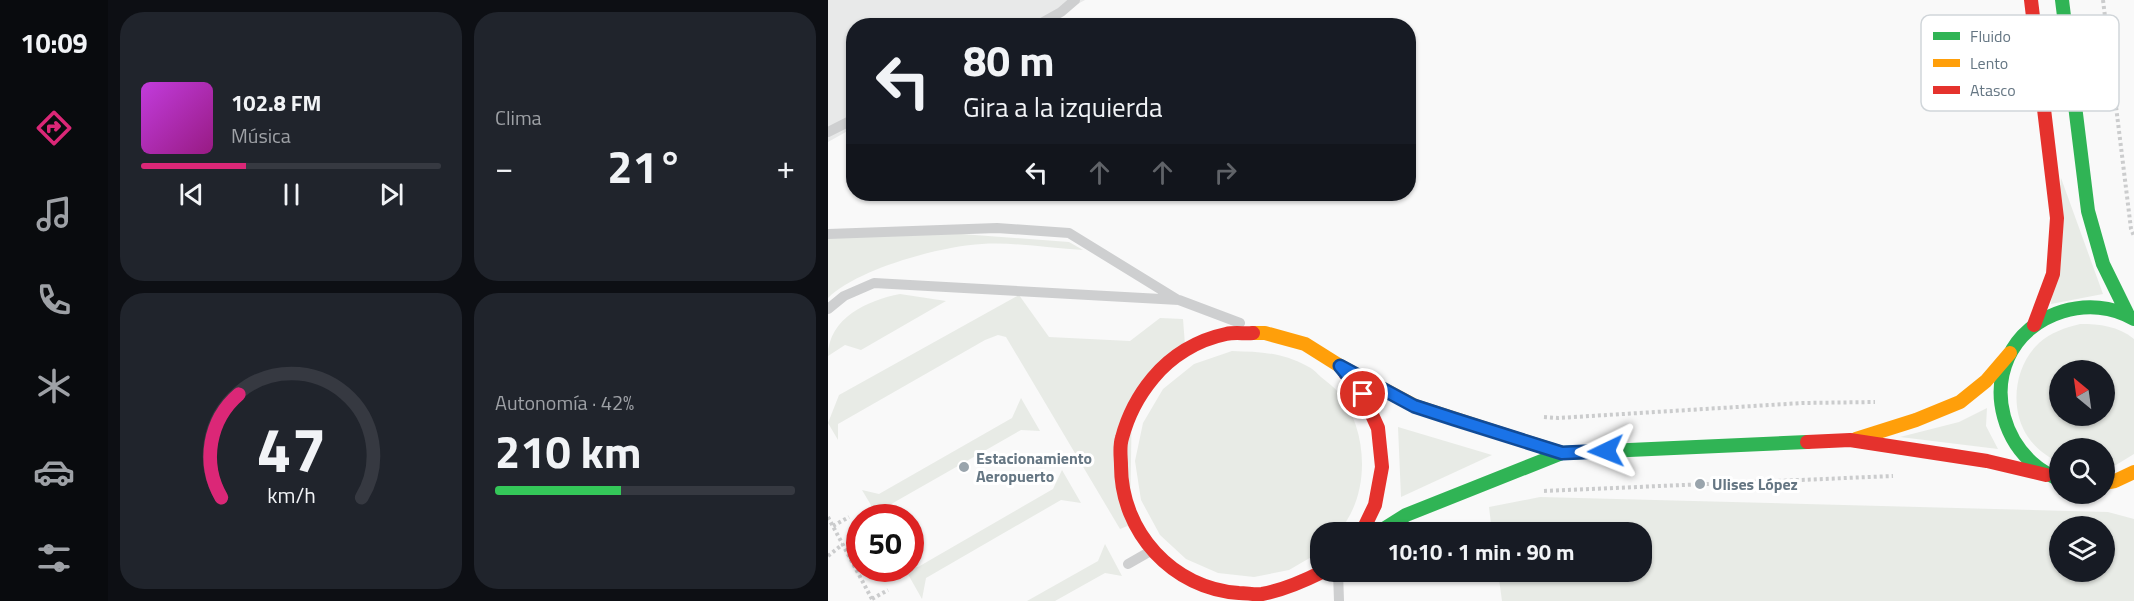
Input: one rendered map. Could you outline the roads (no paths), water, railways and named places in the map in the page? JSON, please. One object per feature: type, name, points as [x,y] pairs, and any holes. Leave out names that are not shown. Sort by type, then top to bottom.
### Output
[{"type":"main road","points":[[2031,0],[2033,15]]},
{"type":"main road","points":[[2062,0],[2064,15]]},
{"type":"main road","points":[[2034,325],[2053,274],[2057,218],[2044,111]]},
{"type":"main road","points":[[2076,111],[2088,211],[2103,264],[2131,317]]},
{"type":"main road","points":[[1850,440],[1916,420],[1960,402],[1986,381],[2020,338],[2034,325],[2056,313],[2080,307],[2105,308],[2131,317]]},
{"type":"main road","points":[[1310,582],[1304,587],[1260,594],[1225,592],[1198,584],[1173,570],[1152,551],[1136,528],[1121,485],[1121,440],[1137,398],[1166,363],[1190,347],[1227,334],[1265,333],[1305,344],[1340,366],[1414,406],[1562,453]]},
{"type":"main road","points":[[2010,353],[2001,380],[2000,408],[2008,435],[2024,458],[2049,474]]},
{"type":"main road","points":[[1340,366],[1363,394],[1378,429],[1382,467],[1375,505],[1367,522]]},
{"type":"main road","points":[[1395,522],[1406,515],[1562,453],[1850,440],[1986,462],[2049,476]]},
{"type":"main road","points":[[2115,480],[2134,472]]},
{"type":"main road","points":[[2115,483],[2134,485]]},
{"type":"lane","points":[[1050,18],[1076,0]]},
{"type":"lane","points":[[828,132],[846,123]]},
{"type":"lane","points":[[828,234],[997,228],[1069,233],[1179,300],[1265,333]]},
{"type":"lane","points":[[828,309],[844,296],[874,283],[1179,300]]},
{"type":"lane","points":[[1128,564],[1152,551]]},
{"type":"lane","points":[[1338,582],[1339,601]]},
{"type":"lane","points":[[1331,601],[1338,588]]},
{"type":"place","name":"Estacionamiento Aeropuerto","points":[[964,467]]},
{"type":"place","name":"Ulises López","points":[[1700,484]]}]
